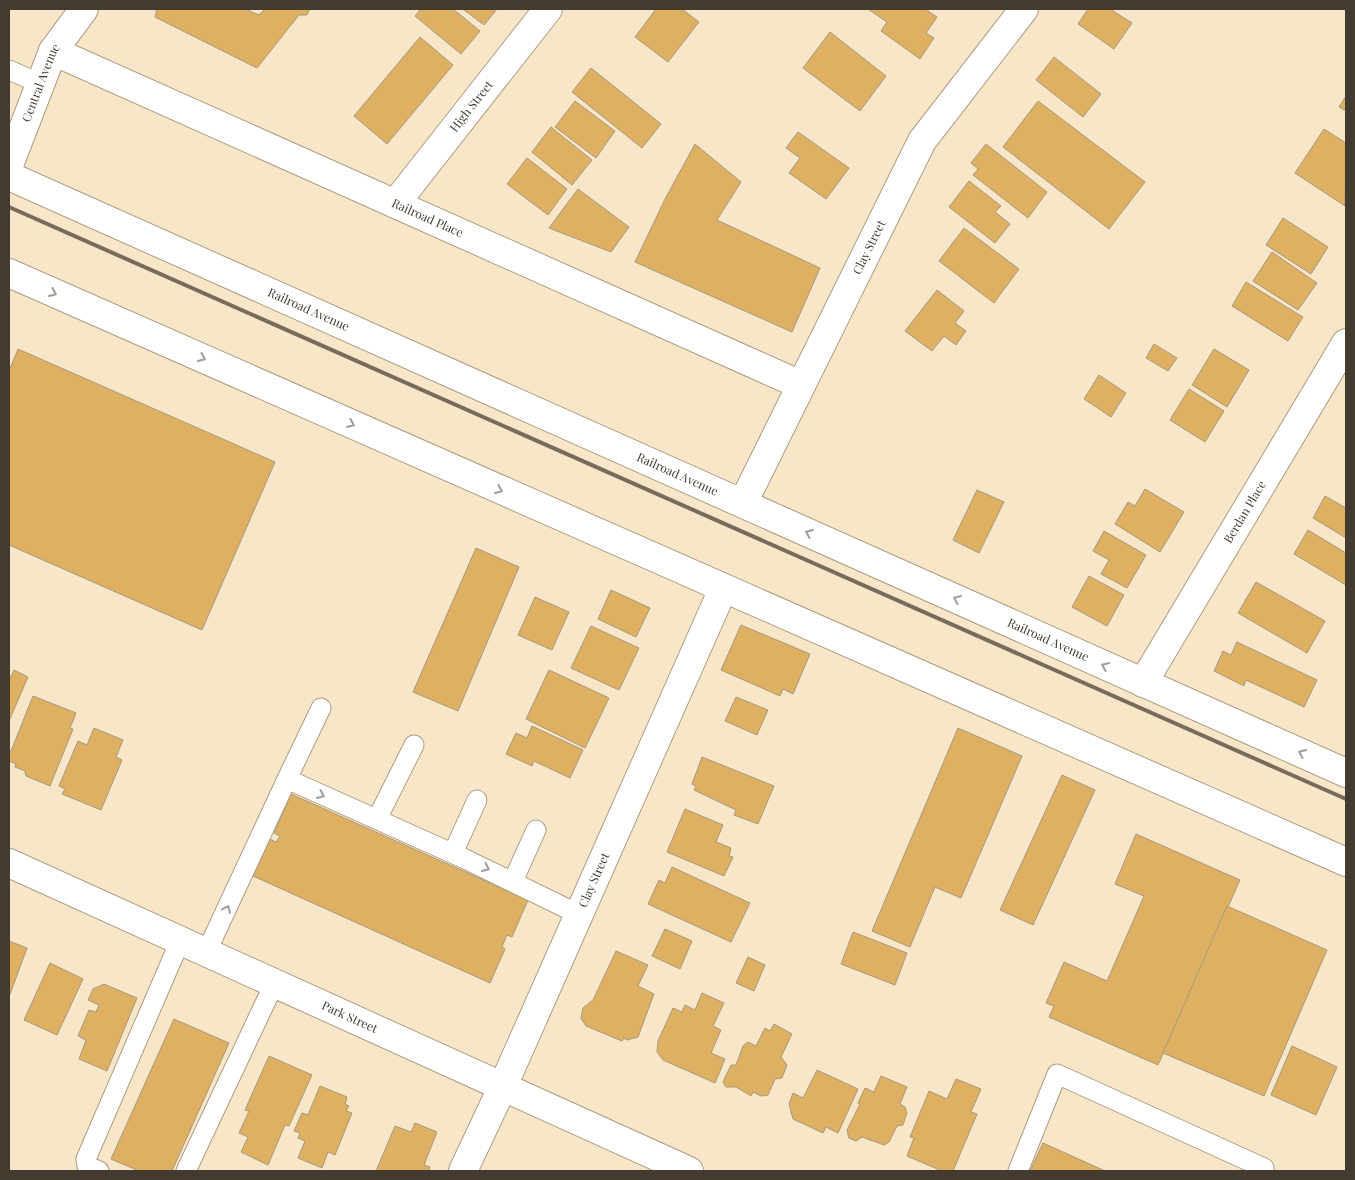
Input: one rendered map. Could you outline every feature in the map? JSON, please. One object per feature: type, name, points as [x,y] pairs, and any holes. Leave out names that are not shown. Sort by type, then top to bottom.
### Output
[{"type":"street","name":"Central Avenue","points":[[9,165],[53,51],[84,9]]},
{"type":"street","name":"High Street","points":[[395,204],[548,9]]},
{"type":"street","name":"Clay Street","points":[[742,504],[922,141],[1024,9]]},
{"type":"street","name":"Railroad Place","points":[[53,51],[801,385]]},
{"type":"street","name":"Railroad Avenue","points":[[9,176],[1346,773]]},
{"type":"street","points":[[9,273],[1346,862]]},
{"type":"street","name":"Berdan Place","points":[[1143,683],[1346,343]]},
{"type":"street","name":"Clay Street","points":[[463,1171],[503,1086],[723,589]]},
{"type":"street","name":"Park Street","points":[[9,864],[690,1171]]},
{"type":"lane","points":[[9,70],[41,84]]},
{"type":"lane","points":[[206,953],[320,708]]},
{"type":"lane","points":[[377,819],[414,745]]},
{"type":"lane","points":[[287,779],[453,853],[578,914]]},
{"type":"lane","points":[[453,853],[477,800]]},
{"type":"lane","points":[[513,881],[536,830]]},
{"type":"lane","points":[[98,1171],[87,1166],[86,1159],[180,941]]},
{"type":"lane","points":[[186,1171],[274,984]]},
{"type":"lane","points":[[1018,1171],[1057,1074],[1264,1168],[1262,1171]]},
{"type":"building","points":[[157,9],[245,9],[259,15],[265,9],[310,9],[307,15],[299,15],[257,68],[155,17]]},
{"type":"building","points":[[421,9],[453,9],[480,31],[461,54],[415,16]]},
{"type":"building","points":[[463,9],[497,9],[484,25]]},
{"type":"building","points":[[656,9],[682,9],[699,22],[668,62],[635,37]]},
{"type":"building","points":[[868,9],[925,9],[937,17],[926,33],[934,38],[920,59],[881,31],[887,22]]},
{"type":"building","points":[[1088,9],[1110,9],[1132,23],[1114,49],[1078,24]]},
{"type":"building","points":[[830,32],[886,76],[860,111],[803,68]]},
{"type":"building","points":[[420,37],[453,65],[387,144],[354,116]]},
{"type":"building","points":[[1054,57],[1101,94],[1083,117],[1036,80]]},
{"type":"building","points":[[591,68],[661,124],[642,148],[572,92]]},
{"type":"building","points":[[1346,96],[1346,111],[1339,107]]},
{"type":"building","points":[[575,101],[615,131],[596,158],[555,127]]},
{"type":"building","points":[[1038,101],[1145,182],[1109,229],[1003,147]]},
{"type":"building","points":[[551,127],[592,160],[572,185],[532,152]]},
{"type":"building","points":[[1324,129],[1346,143],[1345,206],[1295,173]]},
{"type":"building","points":[[798,132],[849,168],[826,199],[789,173],[800,158],[786,148]]},
{"type":"building","points":[[695,144],[741,182],[717,220],[820,268],[792,332],[635,262],[665,199]]},
{"type":"building","points":[[986,144],[1047,192],[1028,218],[973,175],[978,169],[971,163]]},
{"type":"building","points":[[527,158],[567,189],[548,215],[507,184]]},
{"type":"building","points":[[969,181],[1001,206],[995,212],[1010,224],[995,243],[949,207]]},
{"type":"building","points":[[578,189],[629,227],[611,252],[549,228]]},
{"type":"building","points":[[1283,218],[1328,247],[1311,274],[1266,245]]},
{"type":"building","points":[[964,228],[1019,269],[994,303],[939,261]]},
{"type":"building","points":[[1272,252],[1317,283],[1298,310],[1253,281]]},
{"type":"building","points":[[1246,282],[1303,317],[1288,341],[1232,306]]},
{"type":"building","points":[[937,290],[964,311],[955,323],[966,331],[956,345],[944,336],[932,351],[905,331]]},
{"type":"building","points":[[1154,344],[1177,358],[1168,371],[1146,358]]},
{"type":"building","points":[[18,349],[275,462],[202,630],[9,545],[9,371]]},
{"type":"building","points":[[1214,349],[1249,370],[1227,407],[1192,385]]},
{"type":"building","points":[[1099,375],[1126,393],[1111,417],[1084,399]]},
{"type":"building","points":[[1189,389],[1224,411],[1205,442],[1170,420]]},
{"type":"building","points":[[1145,489],[1184,512],[1160,552],[1115,524],[1128,502],[1135,506]]},
{"type":"building","points":[[977,490],[1004,502],[979,553],[953,540]]},
{"type":"building","points":[[1325,496],[1346,508],[1346,538],[1313,518]]},
{"type":"building","points":[[1308,530],[1346,553],[1346,585],[1294,554]]},
{"type":"building","points":[[1104,531],[1146,555],[1127,588],[1101,574],[1109,560],[1093,551]]},
{"type":"building","points":[[476,548],[519,567],[458,711],[413,692]]},
{"type":"building","points":[[1089,576],[1124,595],[1107,626],[1072,607]]},
{"type":"building","points":[[1256,582],[1325,621],[1307,653],[1238,613]]},
{"type":"building","points":[[611,590],[650,608],[636,637],[598,619]]},
{"type":"building","points":[[535,597],[569,612],[552,650],[518,635]]},
{"type":"building","points":[[741,625],[810,654],[793,694],[783,689],[780,696],[721,670]]},
{"type":"building","points":[[591,626],[639,648],[619,690],[571,668]]},
{"type":"building","points":[[1237,642],[1317,680],[1304,707],[1246,680],[1244,686],[1214,671],[1223,651],[1231,655]]},
{"type":"building","points":[[14,670],[28,677],[9,721],[9,681]]},
{"type":"building","points":[[549,670],[609,698],[585,748],[526,719]]},
{"type":"building","points":[[33,696],[76,713],[70,728],[73,729],[50,786],[26,776],[25,771],[15,767],[16,764],[9,761],[9,756]]},
{"type":"building","points":[[736,697],[768,710],[757,735],[725,721]]},
{"type":"building","points":[[532,726],[583,750],[570,778],[534,761],[532,766],[506,754],[516,733],[527,738]]},
{"type":"building","points":[[94,728],[123,740],[116,757],[122,760],[101,810],[62,794],[65,789],[59,786],[78,741],[87,745]]},
{"type":"building","points":[[958,728],[1022,756],[961,898],[935,887],[910,947],[872,931]]},
{"type":"building","points":[[702,757],[774,786],[758,824],[734,815],[736,810],[694,790],[696,786],[692,784]]},
{"type":"building","points":[[1062,775],[1095,790],[1033,925],[1000,910]]},
{"type":"building","points":[[291,794],[528,900],[512,937],[507,935],[502,947],[505,949],[490,983],[253,876],[270,839],[276,842],[280,836],[274,833]]},
{"type":"building","points":[[685,809],[723,825],[716,842],[731,848],[729,856],[733,857],[724,876],[667,852]]},
{"type":"building","points":[[1136,834],[1240,880],[1158,1065],[1049,1017],[1054,1006],[1046,1003],[1064,962],[1107,981],[1144,896],[1115,884]]},
{"type":"building","points":[[672,867],[750,903],[731,942],[648,904],[659,880],[665,883]]},
{"type":"building","points":[[1227,906],[1327,950],[1264,1096],[1163,1053]]},
{"type":"building","points":[[665,929],[692,941],[680,969],[652,956]]},
{"type":"building","points":[[853,932],[907,953],[895,985],[841,964]]},
{"type":"building","points":[[9,941],[27,948],[9,997]]},
{"type":"building","points":[[616,951],[648,965],[638,986],[654,994],[638,1037],[627,1040],[624,1038],[622,1041],[586,1026],[581,1018],[583,1008],[593,1000]]},
{"type":"building","points":[[748,957],[765,965],[754,991],[736,983]]},
{"type":"building","points":[[50,963],[83,979],[57,1035],[24,1020]]},
{"type":"building","points":[[104,984],[137,998],[107,1071],[79,1059],[86,1040],[78,1036],[89,1010],[96,1012],[99,1005],[88,1000],[93,989]]},
{"type":"building","points":[[702,993],[724,1003],[713,1026],[721,1030],[711,1053],[725,1059],[715,1083],[663,1060],[657,1052],[658,1041],[673,1008],[682,1012],[685,1005],[695,1010]]},
{"type":"building","points":[[174,1019],[229,1043],[172,1171],[139,1171],[111,1159]]},
{"type":"building","points":[[774,1024],[792,1034],[781,1057],[787,1065],[782,1078],[775,1079],[768,1095],[761,1096],[753,1092],[751,1096],[736,1087],[726,1087],[723,1082],[731,1065],[736,1065],[743,1046],[748,1042],[756,1046],[765,1028],[770,1031]]},
{"type":"building","points":[[1292,1046],[1337,1067],[1316,1115],[1271,1095]]},
{"type":"building","points":[[269,1056],[312,1075],[289,1126],[285,1125],[268,1165],[241,1152],[248,1137],[239,1133],[249,1111],[245,1110]]},
{"type":"building","points":[[817,1070],[858,1089],[838,1133],[826,1127],[823,1133],[793,1119],[789,1104],[793,1093],[803,1098]]},
{"type":"building","points":[[881,1076],[907,1087],[900,1104],[905,1107],[907,1113],[903,1125],[897,1126],[889,1142],[884,1145],[862,1137],[856,1141],[849,1138],[847,1130],[860,1104],[858,1103],[865,1088],[874,1092]]},
{"type":"building","points":[[956,1079],[981,1089],[971,1112],[977,1114],[953,1171],[942,1171],[907,1156],[914,1138],[910,1137],[929,1091],[947,1099]]},
{"type":"building","points":[[320,1086],[347,1097],[345,1104],[349,1106],[346,1111],[352,1113],[335,1155],[328,1152],[322,1168],[298,1158],[305,1141],[298,1138],[300,1133],[294,1131],[302,1113],[308,1115]]},
{"type":"building","points":[[415,1123],[437,1132],[424,1165],[430,1167],[429,1171],[376,1171],[395,1126],[411,1132]]},
{"type":"building","points":[[1043,1143],[1105,1171],[1030,1171]]},
{"type":"railway","points":[[9,207],[1346,799]]}]
